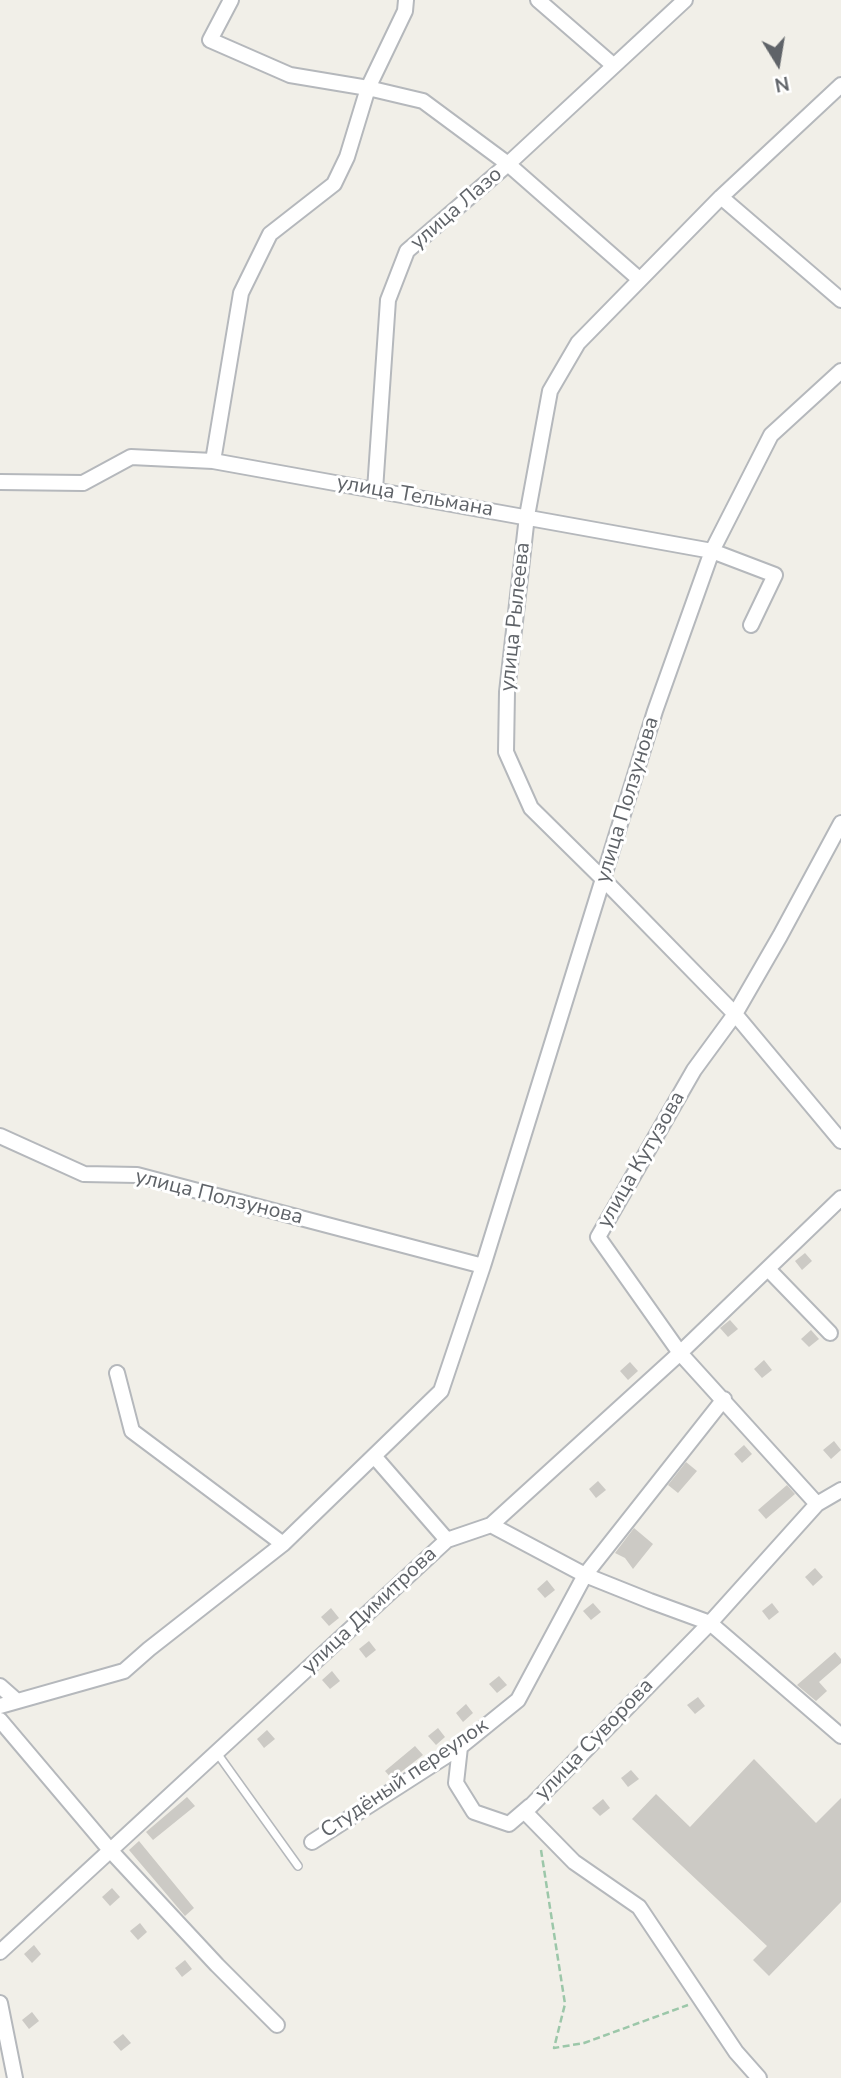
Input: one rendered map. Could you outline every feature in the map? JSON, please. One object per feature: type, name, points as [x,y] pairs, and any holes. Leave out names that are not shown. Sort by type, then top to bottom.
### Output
[{"type":"street","points":[[231,0],[210,40],[290,75],[368,88],[423,101],[508,164],[639,279]]},
{"type":"street","points":[[213,461],[241,293],[270,234],[334,184],[347,157],[368,88],[405,11],[406,0]]},
{"type":"street","points":[[538,0],[613,65]]},
{"type":"street","name":"улица Лазо","points":[[375,490],[388,300],[407,251],[508,164],[685,0]]},
{"type":"street","name":"улица Рылеева","points":[[841,85],[721,197],[578,343],[550,391],[527,516],[507,692],[506,752],[530,808],[735,1014],[841,1141]]},
{"type":"street","points":[[721,197],[841,300]]},
{"type":"street","name":"улица Ползунова","points":[[0,1706],[124,1671],[149,1648],[283,1544],[441,1391],[483,1266],[655,711],[712,551],[771,435],[841,371]]},
{"type":"street","name":"улица Тельмана","points":[[0,482],[83,483],[131,457],[213,461],[712,551],[775,575],[751,625]]},
{"type":"street","name":"улица Кутузова","points":[[817,1504],[680,1353],[598,1237],[694,1070],[735,1014],[841,823]]},
{"type":"street","name":"улица Ползунова","points":[[0,1136],[84,1174],[137,1175],[483,1266]]},
{"type":"street","name":"улица Димитрова","points":[[0,1952],[447,1540],[491,1525],[680,1353],[841,1198]]},
{"type":"street","points":[[768,1269],[830,1333]]},
{"type":"street","points":[[117,1374],[132,1431],[283,1544]]},
{"type":"street","name":"Студёный переулок","points":[[312,1842],[460,1747],[518,1700],[585,1575],[724,1399]]},
{"type":"street","points":[[374,1456],[447,1540]]},
{"type":"street","name":"улица Суворова","points":[[759,2078],[736,2052],[639,1907],[574,1862],[525,1812],[710,1623],[817,1504],[841,1490]]},
{"type":"street","points":[[491,1525],[585,1575],[710,1623],[841,1736]]},
{"type":"street","points":[[0,1686],[18,1701]]},
{"type":"street","points":[[0,1720],[110,1850],[277,2025]]},
{"type":"street","points":[[460,1747],[456,1783],[474,1812],[509,1824],[533,1803]]},
{"type":"street","points":[[0,2003],[15,2078]]},
{"type":"lane","points":[[216,1753],[298,1866]]},
{"type":"path","points":[[537,1825],[565,2004],[554,2048],[584,2043],[701,2000]]},
{"type":"building","points":[[805,1253],[812,1261],[802,1270],[795,1261]]},
{"type":"building","points":[[730,1320],[738,1329],[728,1337],[720,1328]]},
{"type":"building","points":[[811,1330],[819,1339],[809,1347],[801,1339]]},
{"type":"building","points":[[764,1360],[772,1370],[762,1378],[754,1369]]},
{"type":"building","points":[[630,1362],[638,1371],[628,1380],[620,1371]]},
{"type":"building","points":[[834,1441],[841,1450],[831,1459],[823,1450]]},
{"type":"building","points":[[744,1445],[752,1454],[742,1463],[734,1454]]},
{"type":"building","points":[[686,1462],[697,1471],[678,1493],[668,1485]]},
{"type":"building","points":[[598,1481],[606,1490],[596,1498],[589,1489]]},
{"type":"building","points":[[787,1485],[795,1494],[766,1519],[758,1510]]},
{"type":"building","points":[[634,1528],[653,1544],[633,1569],[625,1558],[615,1553]]},
{"type":"building","points":[[815,1568],[823,1577],[813,1586],[805,1577]]},
{"type":"building","points":[[547,1580],[555,1590],[545,1598],[537,1589]]},
{"type":"building","points":[[593,1603],[601,1612],[591,1620],[583,1611]]},
{"type":"building","points":[[772,1603],[779,1612],[769,1620],[762,1611]]},
{"type":"building","points":[[331,1608],[339,1618],[329,1626],[321,1617]]},
{"type":"building","points":[[369,1641],[376,1650],[366,1658],[359,1649]]},
{"type":"building","points":[[835,1652],[841,1663],[819,1682],[827,1691],[816,1701],[797,1685]]},
{"type":"building","points":[[332,1671],[340,1681],[330,1689],[322,1680]]},
{"type":"building","points":[[499,1676],[507,1685],[497,1693],[489,1684]]},
{"type":"building","points":[[698,1697],[705,1706],[695,1714],[687,1705]]},
{"type":"building","points":[[466,1704],[473,1713],[463,1722],[456,1713]]},
{"type":"building","points":[[438,1728],[445,1737],[436,1745],[428,1736]]},
{"type":"building","points":[[267,1730],[275,1739],[264,1748],[257,1739]]},
{"type":"building","points":[[415,1746],[423,1755],[392,1779],[385,1771]]},
{"type":"building","points":[[754,1759],[816,1823],[841,1798],[841,1902],[769,1976],[753,1960],[767,1946],[632,1819],[656,1794],[690,1827]]},
{"type":"building","points":[[631,1770],[639,1779],[628,1787],[621,1778]]},
{"type":"building","points":[[187,1797],[195,1806],[153,1840],[146,1832]]},
{"type":"building","points":[[603,1799],[610,1808],[600,1816],[592,1808]]},
{"type":"building","points":[[139,1841],[194,1908],[185,1916],[129,1850]]},
{"type":"building","points":[[112,1888],[120,1897],[110,1906],[102,1897]]},
{"type":"building","points":[[140,1923],[147,1932],[138,1940],[130,1931]]},
{"type":"building","points":[[34,1945],[41,1954],[32,1963],[24,1954]]},
{"type":"building","points":[[185,1960],[192,1969],[182,1977],[175,1968]]},
{"type":"building","points":[[32,2012],[39,2021],[29,2029],[22,2020]]},
{"type":"building","points":[[123,2034],[131,2043],[121,2051],[113,2042]]}]
